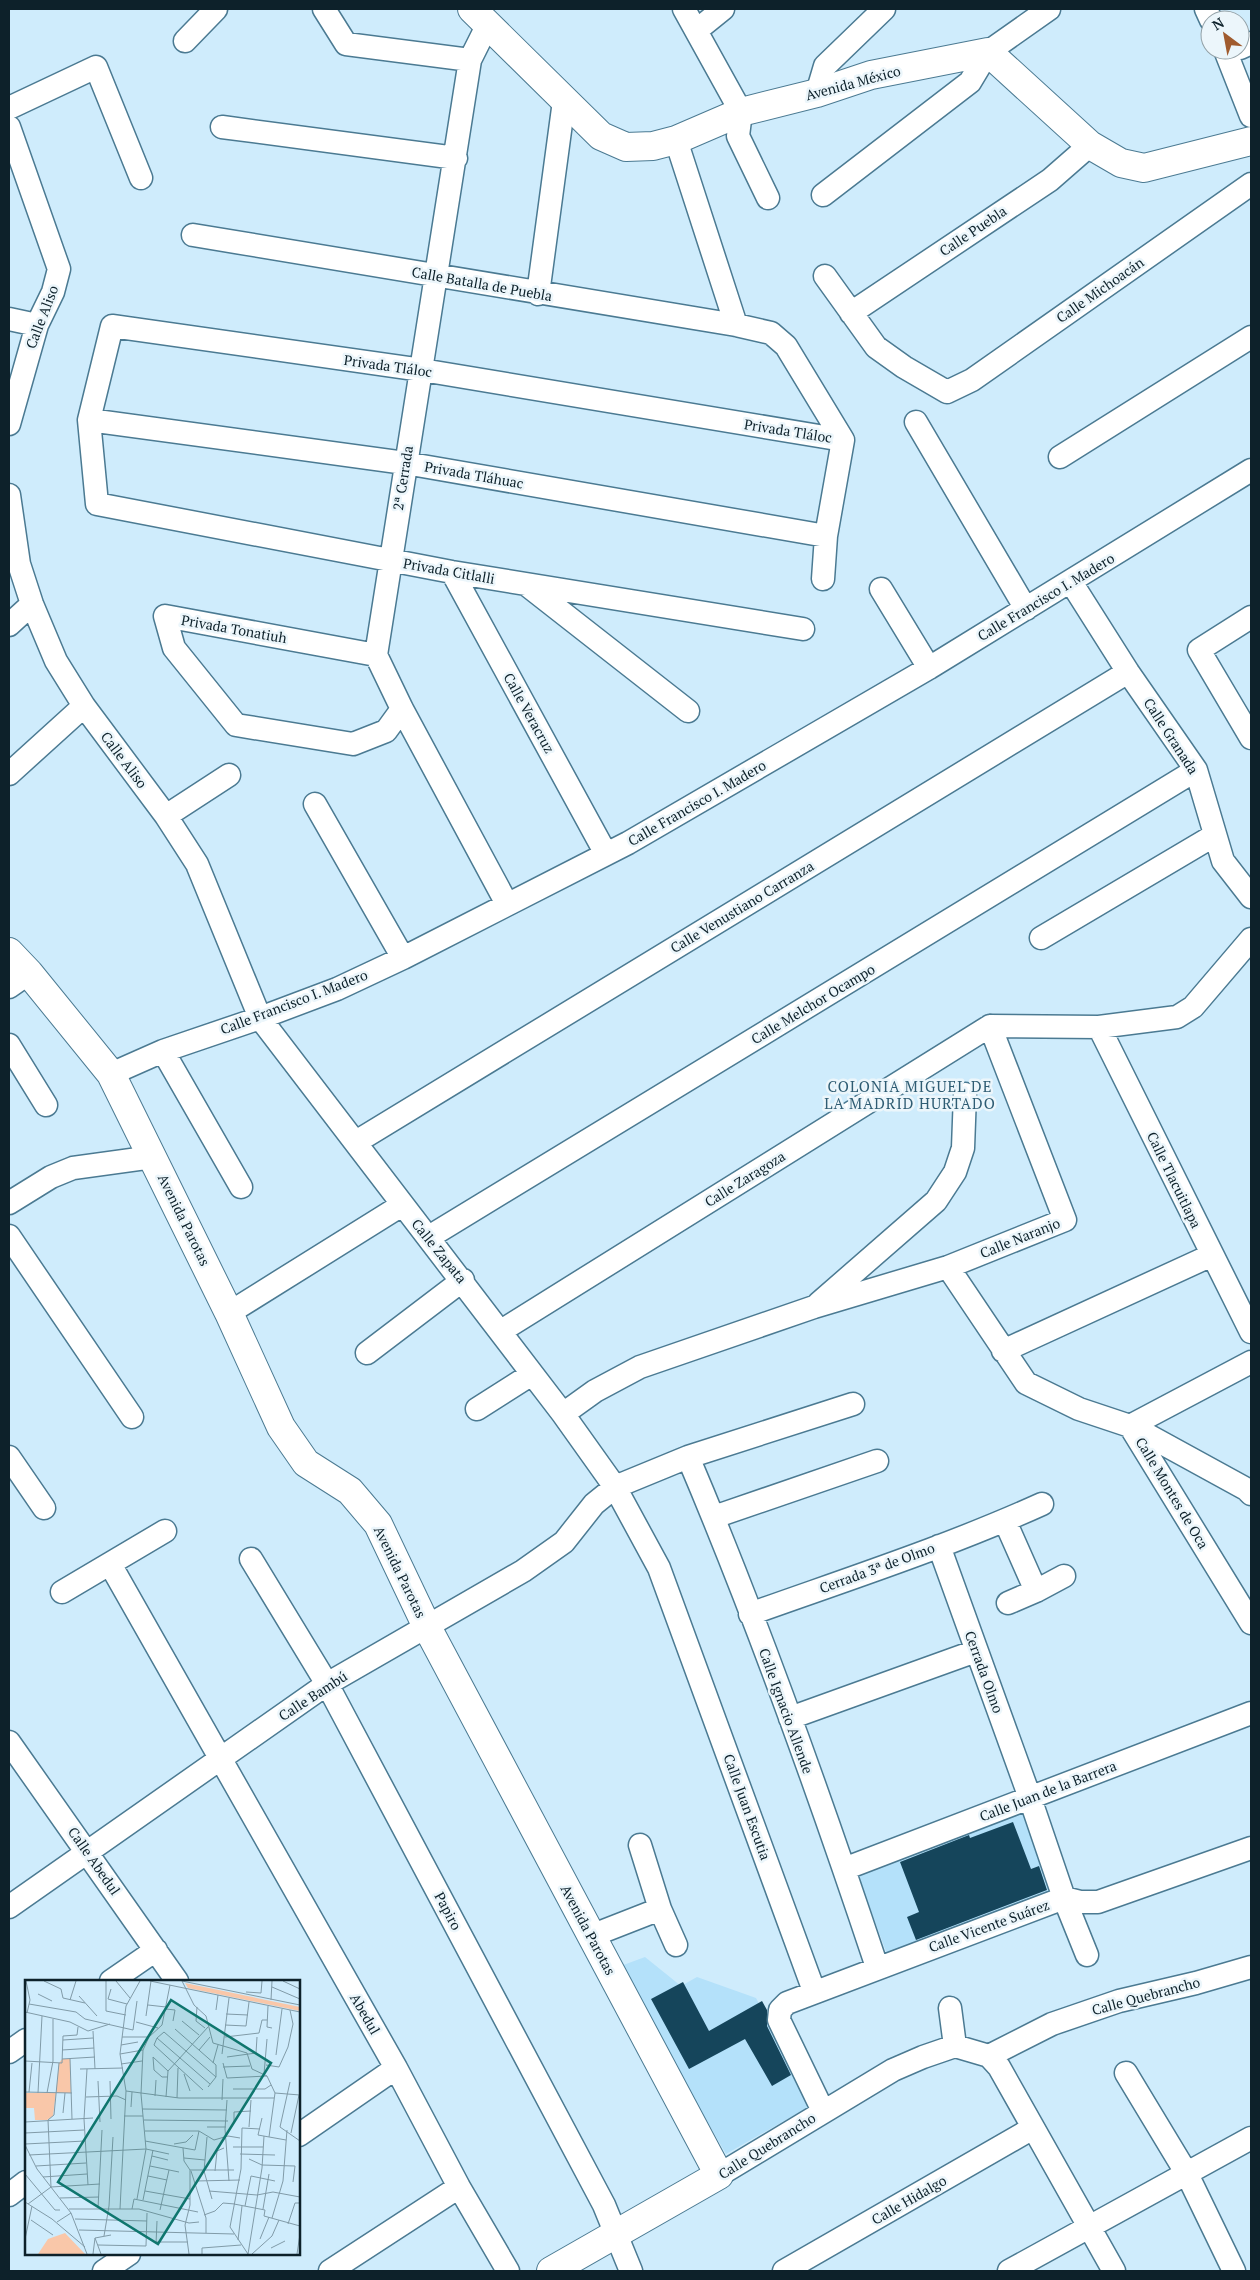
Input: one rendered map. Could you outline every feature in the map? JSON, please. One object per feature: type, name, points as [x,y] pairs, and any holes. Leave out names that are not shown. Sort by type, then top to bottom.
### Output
[{"type":"street","points":[[184,41],[216,9]]},
{"type":"street","points":[[324,9],[346,44],[470,60]]},
{"type":"street","points":[[684,9],[741,112],[738,136],[768,198]]},
{"type":"street","points":[[697,30],[723,9]]},
{"type":"street","points":[[817,93],[825,66],[884,9]]},
{"type":"street","points":[[823,195],[970,82],[988,52],[1050,9]]},
{"type":"street","name":"2ª Cerrada","points":[[376,655],[470,60],[480,17]]},
{"type":"street","name":"Avenida México","points":[[480,17],[601,136],[626,147],[653,146],[676,140],[741,112],[817,93],[871,75],[988,52]]},
{"type":"street","points":[[988,52],[1090,144],[1121,163],[1144,168],[1251,141]]},
{"type":"street","points":[[1234,60],[1251,116]]},
{"type":"street","points":[[9,108],[96,66],[141,178]]},
{"type":"street","points":[[538,294],[564,101]]},
{"type":"street","name":"Calle Aliso","points":[[9,127],[59,269],[53,292],[36,325],[9,424]]},
{"type":"street","points":[[222,127],[456,158]]},
{"type":"street","points":[[676,140],[736,325]]},
{"type":"street","name":"Calle Puebla","points":[[851,313],[1050,180],[1090,144]]},
{"type":"street","name":"Calle Michoacán","points":[[851,313],[876,347],[947,392],[972,380],[1251,184]]},
{"type":"street","name":"Calle Batalla de Puebla","points":[[193,236],[736,325],[771,333],[786,346],[842,440]]},
{"type":"street","points":[[825,276],[851,313]]},
{"type":"street","points":[[9,319],[36,325]]},
{"type":"street","name":"Privada Tláloc","points":[[97,504],[90,420],[112,326],[422,370],[842,440]]},
{"type":"street","points":[[1060,457],[1251,337]]},
{"type":"street","name":"Privada Tláhuac","points":[[90,420],[405,463],[826,536]]},
{"type":"street","points":[[916,422],[1026,609]]},
{"type":"street","points":[[823,579],[826,536],[842,440]]},
{"type":"street","name":"Calle Francisco I. Madero","points":[[111,1074],[163,1051],[337,989],[403,958],[606,854],[929,668],[1072,582],[1251,470]]},
{"type":"street","name":"Calle Aliso","points":[[9,495],[19,564],[32,604],[56,661],[84,706],[166,816],[197,864],[260,1018]]},
{"type":"street","name":"Privada Citlalli","points":[[97,504],[390,561],[803,630]]},
{"type":"street","name":"Calle Veracruz","points":[[452,572],[606,854]]},
{"type":"street","name":"Calle Granada","points":[[1072,582],[1128,672],[1196,770],[1224,860],[1251,897]]},
{"type":"street","points":[[526,584],[688,711]]},
{"type":"street","points":[[881,589],[929,668]]},
{"type":"street","points":[[9,625],[32,604]]},
{"type":"street","name":"Privada Tonatiuh","points":[[376,655],[165,616],[174,648],[236,726],[353,744],[386,731],[402,709]]},
{"type":"street","points":[[1251,617],[1198,650],[1251,738]]},
{"type":"street","points":[[376,655],[402,709],[507,904]]},
{"type":"street","name":"Calle Venustiano Carranza","points":[[356,1142],[1128,672]]},
{"type":"street","points":[[9,774],[84,706]]},
{"type":"street","name":"Calle Melchor Ocampo","points":[[429,1237],[1196,770]]},
{"type":"street","points":[[166,816],[229,775]]},
{"type":"street","points":[[315,804],[403,958]]},
{"type":"street","points":[[1041,938],[1215,835]]},
{"type":"street","points":[[990,1026],[1099,1027],[1177,1017],[1193,1007],[1251,939]]},
{"type":"street","name":"Avenida Parotas","points":[[9,952],[19,980],[111,1074],[154,1157],[281,1427],[306,1464],[350,1491],[378,1524],[427,1627],[720,2175]]},
{"type":"street","name":"Calle Zapata","points":[[260,1018],[402,1205],[463,1280],[615,1487]]},
{"type":"street","name":"Calle Naranjo","points":[[563,1414],[595,1391],[640,1367],[814,1307],[948,1267],[1065,1220],[990,1026]]},
{"type":"street","name":"Calle Zaragoza","points":[[501,1331],[990,1026]]},
{"type":"street","name":"Calle Tlacuitlapa","points":[[1099,1027],[1251,1332]]},
{"type":"street","points":[[9,1045],[46,1105]]},
{"type":"street","points":[[163,1051],[241,1187]]},
{"type":"street","points":[[814,1307],[936,1201],[954,1172],[963,1148],[965,1094]]},
{"type":"street","points":[[9,1203],[51,1177],[73,1168],[154,1157]]},
{"type":"street","points":[[229,1313],[402,1205]]},
{"type":"street","points":[[9,1236],[132,1417]]},
{"type":"street","points":[[1003,1351],[1212,1255]]},
{"type":"street","name":"Calle Montes de Oca","points":[[948,1267],[1026,1383],[1078,1409],[1130,1426],[1251,1623]]},
{"type":"street","points":[[367,1353],[463,1280]]},
{"type":"street","points":[[1130,1426],[1251,1362]]},
{"type":"street","points":[[476,1409],[532,1374]]},
{"type":"street","name":"Calle Bambú","points":[[9,1907],[328,1684],[523,1572],[564,1542],[594,1504],[615,1487],[688,1457],[853,1404]]},
{"type":"street","points":[[1130,1426],[1249,1490]]},
{"type":"street","points":[[9,1457],[44,1508]]},
{"type":"street","name":"Calle Ignacio Allende","points":[[688,1457],[714,1518],[790,1718],[877,1968]]},
{"type":"street","points":[[714,1518],[877,1461]]},
{"type":"street","name":"Calle Juan Escutia","points":[[615,1487],[659,1568],[814,1991]]},
{"type":"street","name":"Cerrada 3ª de Olmo","points":[[750,1614],[939,1546],[1005,1521],[1042,1504]]},
{"type":"street","points":[[1005,1521],[1036,1590]]},
{"type":"street","points":[[62,1592],[165,1531]]},
{"type":"street","name":"Cerrada Olmo","points":[[939,1546],[1064,1898],[1087,1955]]},
{"type":"street","name":"Papiro","points":[[251,1559],[328,1684],[604,2204],[631,2271]]},
{"type":"street","name":"Abedul","points":[[110,1564],[396,2068],[459,2187],[508,2271]]},
{"type":"street","points":[[1008,1603],[1064,1576]]},
{"type":"street","points":[[790,1718],[976,1651]]},
{"type":"street","name":"Calle Juan de la Barrera","points":[[844,1869],[1251,1713]]},
{"type":"street","name":"Calle Abedul","points":[[12,1753],[87,1852],[176,1980]]},
{"type":"street","points":[[640,1845],[660,1909],[676,1946]]},
{"type":"street","name":"Calle Vicente Suárez","points":[[814,1991],[1064,1898],[1080,1902],[1098,1902],[1251,1848]]},
{"type":"street","points":[[591,1936],[660,1909]]},
{"type":"street","points":[[112,1980],[156,1950]]},
{"type":"street","name":"Calle Quebrancho","points":[[989,2056],[1052,2024],[1119,2001],[1196,1983],[1251,1967]]},
{"type":"street","points":[[814,1991],[787,2002],[780,2010],[779,2020],[823,2111]]},
{"type":"street","points":[[950,2008],[955,2046],[989,2056],[999,2067],[1088,2228],[1114,2271]]},
{"type":"street","points":[[9,2052],[25,2041]]},
{"type":"street","name":"Calle Quebrancho","points":[[551,2271],[720,2175],[893,2070],[955,2046]]},
{"type":"street","points":[[300,2134],[396,2068]]},
{"type":"street","points":[[1126,2073],[1187,2174],[1236,2271],[1251,2264]]},
{"type":"street","name":"Calle Hidalgo","points":[[784,2271],[1033,2128]]},
{"type":"street","points":[[1009,2271],[1251,2138]]},
{"type":"street","points":[[9,2195],[25,2183]]},
{"type":"street","points":[[330,2271],[459,2187]]},
{"type":"street","points":[[104,2271],[128,2255]]},
{"type":"shaded area","points":[[1023,1810],[1053,1896],[888,1957],[856,1870]]},
{"type":"shaded area","points":[[645,1957],[681,1986],[697,1977],[756,1998],[812,2105],[726,2154],[618,1967]]},
{"type":"building","points":[[1013,1822],[1031,1869],[1039,1866],[1047,1890],[916,1940],[907,1917],[919,1912],[900,1862],[969,1835],[970,1838]]},
{"type":"building","points":[[683,1982],[709,2031],[762,2001],[767,2010],[767,2026],[791,2075],[772,2086],[745,2039],[689,2069],[651,1999]]},
{"type":"district","name":"COLONIA MIGUEL DE LA MADRID HURTADO","points":[[910,1096]]}]
